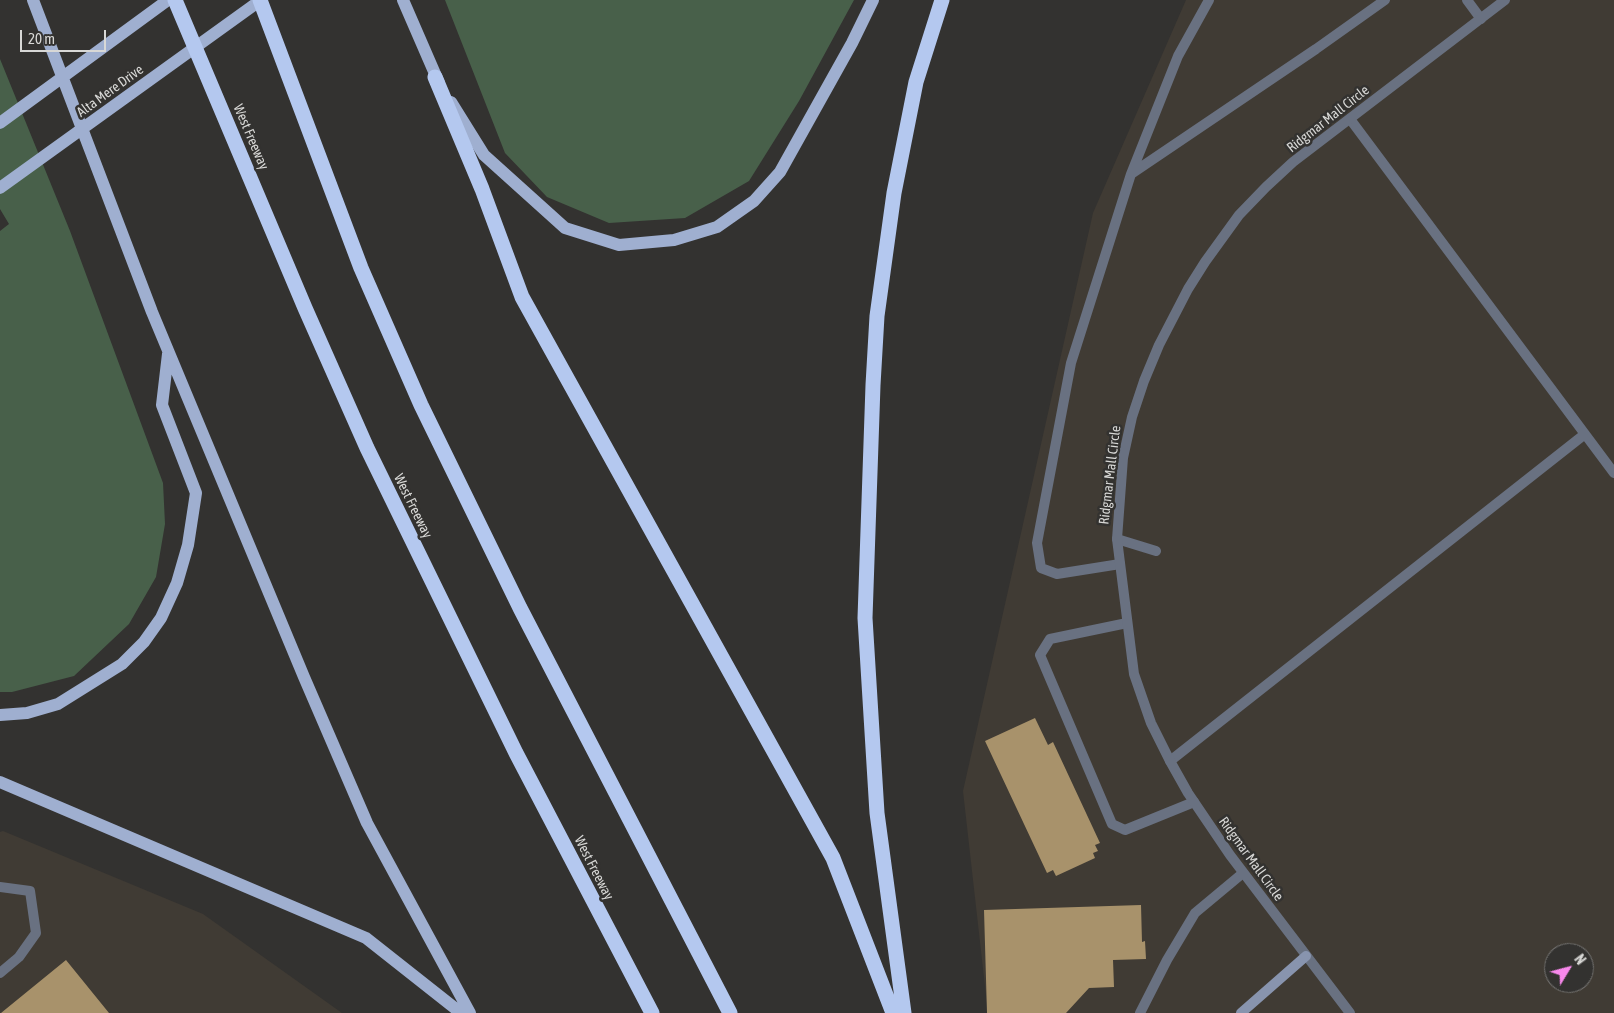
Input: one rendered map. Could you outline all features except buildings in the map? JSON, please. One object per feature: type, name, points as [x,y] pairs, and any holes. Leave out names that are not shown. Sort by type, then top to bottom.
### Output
[{"type":"highway","name":"West Freeway","points":[[175,0],[305,308],[367,448],[516,753],[652,1013]]},
{"type":"highway","points":[[261,0],[361,268],[421,406],[520,608],[730,1013]]},
{"type":"highway","points":[[904,1013],[877,813],[865,618],[873,394],[877,316],[894,193],[916,82],[942,0]]},
{"type":"highway","points":[[435,77],[482,189],[522,297],[833,858],[892,1013]]},
{"type":"main road","points":[[33,0],[168,352],[304,677],[367,823],[470,1013]]},
{"type":"main road","points":[[0,123],[168,0]]},
{"type":"main road","name":"Alta Mere Drive","points":[[0,188],[261,0]]},
{"type":"main road","points":[[403,0],[435,77],[484,155],[565,228],[619,245],[674,240],[717,227],[754,201],[780,172],[873,0]]},
{"type":"main road","points":[[0,716],[27,713],[58,704],[122,664],[144,642],[161,618],[177,583],[188,545],[196,493],[162,405],[168,352]]},
{"type":"main road","points":[[0,782],[366,938],[461,1013]]},
{"type":"street","points":[[1120,564],[1057,574],[1041,568],[1037,543],[1071,363],[1131,174],[1178,56],[1209,0]]},
{"type":"street","points":[[1131,174],[1385,0]]},
{"type":"street","points":[[1467,0],[1481,18]]},
{"type":"street","name":"Ridgmar Mall Circle","points":[[1350,1013],[1244,873],[1194,802],[1170,761],[1152,723],[1134,674],[1117,539],[1123,458],[1132,417],[1155,354],[1188,289],[1220,241],[1253,200],[1288,167],[1505,0]]},
{"type":"street","points":[[1350,119],[1614,473]]},
{"type":"street","points":[[1170,761],[1586,434]]},
{"type":"street","points":[[1117,539],[1156,551]]},
{"type":"street","points":[[1127,623],[1050,639],[1040,655],[1112,824],[1125,830],[1194,802]]},
{"type":"street","points":[[1140,1013],[1167,960],[1195,914],[1244,873]]},
{"type":"street","points":[[0,886],[30,891],[36,932],[19,957],[0,973]]},
{"type":"street","points":[[1241,1013],[1306,956]]},
{"type":"shaded area","points":[[1186,0],[1614,0],[1614,1013],[988,1013],[963,791],[1093,213]]},
{"type":"shaded area","points":[[3,831],[203,914],[342,1013],[0,1013],[0,832]]},
{"type":"green space","points":[[445,0],[854,0],[799,101],[749,181],[685,218],[609,223],[547,197],[505,153]]},
{"type":"green space","points":[[0,59],[70,231],[163,483],[165,524],[156,577],[129,624],[74,676],[12,692],[0,692],[0,231],[9,224],[0,209]]}]
